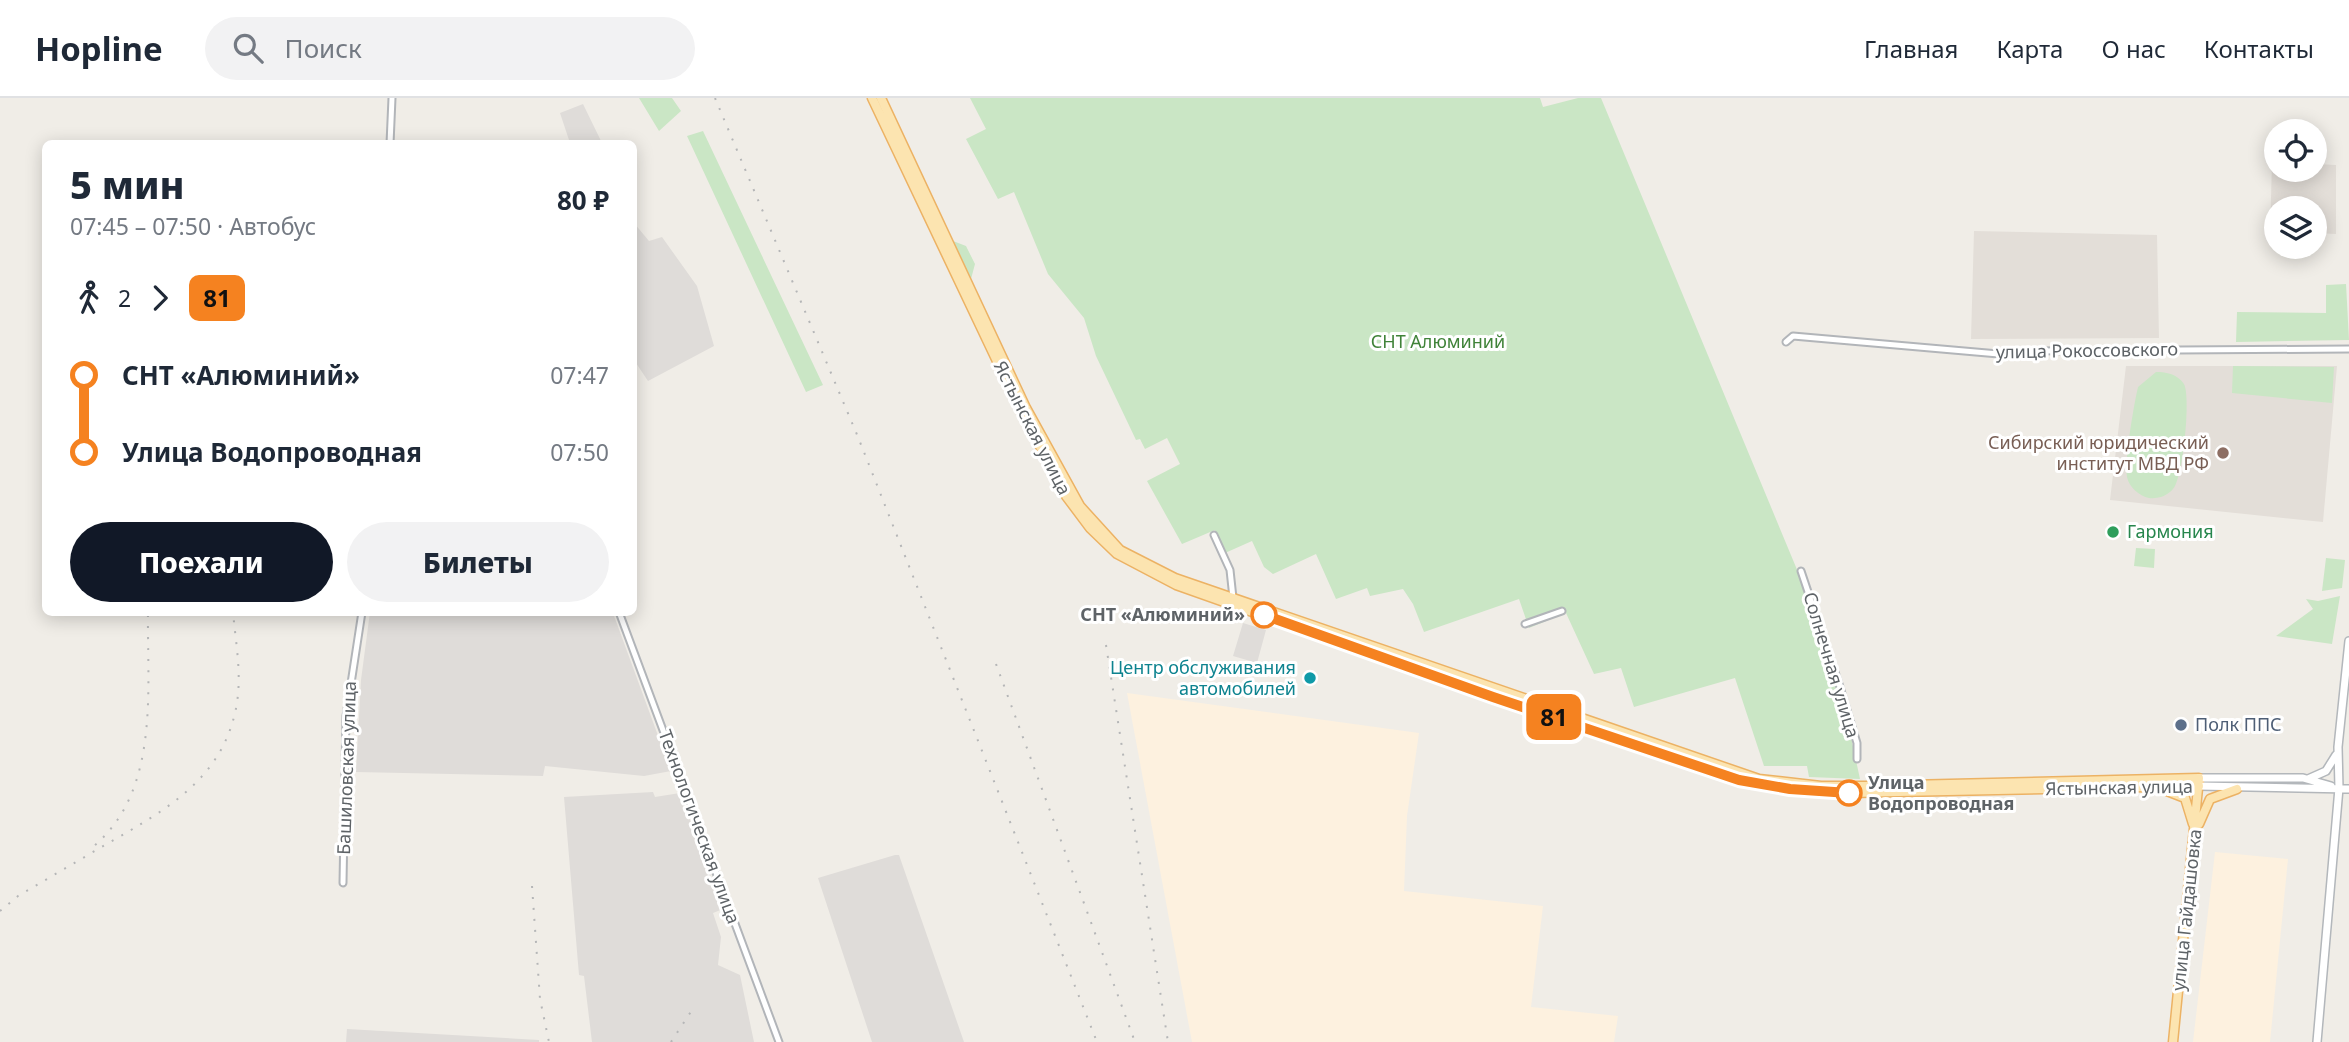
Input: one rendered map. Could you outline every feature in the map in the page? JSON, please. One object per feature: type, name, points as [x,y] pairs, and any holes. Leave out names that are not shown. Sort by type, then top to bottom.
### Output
[{"type":"main road","name":"Ястынская улица","points":[[872,98],[1014,397],[1066,496],[1099,538],[1142,570],[1176,585],[1493,697],[1759,785],[1849,793],[2143,788],[2199,782],[2237,789],[2349,789]]},
{"type":"main road","name":"Ястынская улица","points":[[881,98],[1026,408],[1080,506],[1115,546],[1141,563],[1233,598],[1759,779],[1821,786],[2308,779],[2339,788]]},
{"type":"main road","points":[[2317,1042],[2339,788],[2338,747],[2349,641]]},
{"type":"main road","points":[[2308,779],[2329,767],[2338,747]]},
{"type":"main road","name":"улица Гайдашовка","points":[[2173,1042],[2199,782]]},
{"type":"main road","points":[[2143,788],[2178,793],[2185,798],[2195,834]]},
{"type":"main road","points":[[2195,834],[2210,800],[2237,789]]},
{"type":"street","points":[[390,140],[392,98]]},
{"type":"street","name":"улица Рокоссовского","points":[[1786,342],[1793,337],[2010,355],[2015,351],[2065,350],[2349,349]]},
{"type":"street","points":[[1214,535],[1230,570],[1233,598]]},
{"type":"street","name":"Солнечная улица","points":[[1801,571],[1857,743],[1857,759]]},
{"type":"street","points":[[1524,624],[1562,611]]},
{"type":"street","name":"Башиловская улица","points":[[344,883],[346,716],[361,616]]},
{"type":"street","name":"Технологическая улица","points":[[620,616],[779,1042]]},
{"type":"shaded area","points":[[583,104],[601,140],[569,140],[560,113]]},
{"type":"shaded area","points":[[2327,165],[2336,165],[2336,234],[2327,234],[2327,196],[2271,196],[2271,182],[2327,182]]},
{"type":"shaded area","points":[[637,227],[649,241],[662,237],[697,286],[714,346],[648,381],[637,364]]},
{"type":"shaded area","points":[[1974,231],[2157,235],[2159,338],[1971,339]]},
{"type":"shaded area","name":"Сибирский юридический институт МВД РФ","points":[[2126,366],[2337,366],[2323,522],[2110,500]]},
{"type":"shaded area","points":[[369,616],[614,616],[671,771],[644,776],[545,766],[543,776],[356,772],[361,680]]},
{"type":"shaded area","points":[[1243,623],[1266,630],[1257,663],[1233,656]]},
{"type":"shaded area","points":[[1127,693],[1419,733],[1407,816],[1404,891],[1543,906],[1531,1007],[1618,1016],[1614,1042],[1192,1042]]},
{"type":"shaded area","points":[[653,792],[655,797],[680,793],[723,909],[713,913],[721,937],[718,965],[740,975],[754,1042],[592,1042],[584,976],[579,975],[564,797]]},
{"type":"shaded area","points":[[2215,852],[2288,859],[2270,1042],[2193,1042]]},
{"type":"shaded area","points":[[899,855],[964,1042],[872,1042],[818,878]]},
{"type":"shaded area","points":[[347,1029],[539,1040],[539,1042],[346,1042]]},
{"type":"green space","points":[[639,98],[672,98],[681,111],[659,131]]},
{"type":"green space","name":"СНТ Алюминий","points":[[970,98],[1540,98],[1543,107],[1578,98],[1601,98],[1798,572],[1843,700],[1860,779],[1809,777],[1807,766],[1764,766],[1735,678],[1634,707],[1621,668],[1594,674],[1566,613],[1529,628],[1519,599],[1424,632],[1413,604],[1403,589],[1370,596],[1367,588],[1336,599],[1316,554],[1273,574],[1264,567],[1252,541],[1225,553],[1215,530],[1182,544],[1147,481],[1180,464],[1167,438],[1145,449],[1140,439],[1136,440],[1096,356],[1084,318],[1048,274],[1014,192],[998,199],[966,139],[986,129]]},
{"type":"green space","points":[[703,131],[823,385],[806,392],[687,136]]},
{"type":"green space","points":[[953,241],[966,246],[975,264],[971,279]]},
{"type":"green space","points":[[2346,284],[2349,340],[2236,342],[2237,312],[2326,313],[2326,285]]},
{"type":"green space","points":[[2233,366],[2334,367],[2332,403],[2232,393]]},
{"type":"green space","points":[[2156,372],[2172,374],[2184,384],[2187,404],[2183,454],[2177,482],[2168,494],[2149,498],[2132,488],[2126,470],[2138,387]]},
{"type":"green space","points":[[2136,548],[2155,549],[2154,568],[2134,566]]},
{"type":"green space","points":[[2326,558],[2345,560],[2342,588],[2322,591]]},
{"type":"green space","points":[[2340,596],[2332,644],[2276,636],[2313,609],[2306,599],[2318,601]]},
{"type":"railway","points":[[715,98],[858,437],[1097,1042]]},
{"type":"railway","points":[[95,845],[116,822],[131,796],[140,767],[146,737],[148,705],[148,616]]},
{"type":"railway","points":[[0,911],[18,896],[167,807],[202,776],[216,758],[235,713],[239,675],[233,616]]},
{"type":"railway","points":[[1106,645],[1168,1042]]},
{"type":"railway","points":[[996,664],[1135,1042]]},
{"type":"railway","points":[[532,886],[540,999],[549,1042]]},
{"type":"railway","points":[[671,1042],[694,1007]]},
{"type":"bus line","name":"81","points":[[1264,615],[1493,697],[1739,780],[1790,789],[1849,793]]},
{"type":"place","name":"Сибирский юридический институт МВД РФ","points":[[2223,453]]},
{"type":"place","name":"Гармония","points":[[2113,532]]},
{"type":"place","name":"СНТ «Алюминий»","points":[[1264,615]]},
{"type":"place","name":"Центр обслуживания автомобилей","points":[[1310,678]]},
{"type":"place","name":"Полк ППС","points":[[2181,725]]},
{"type":"place","name":"Улица Водопроводная","points":[[1849,793]]}]
